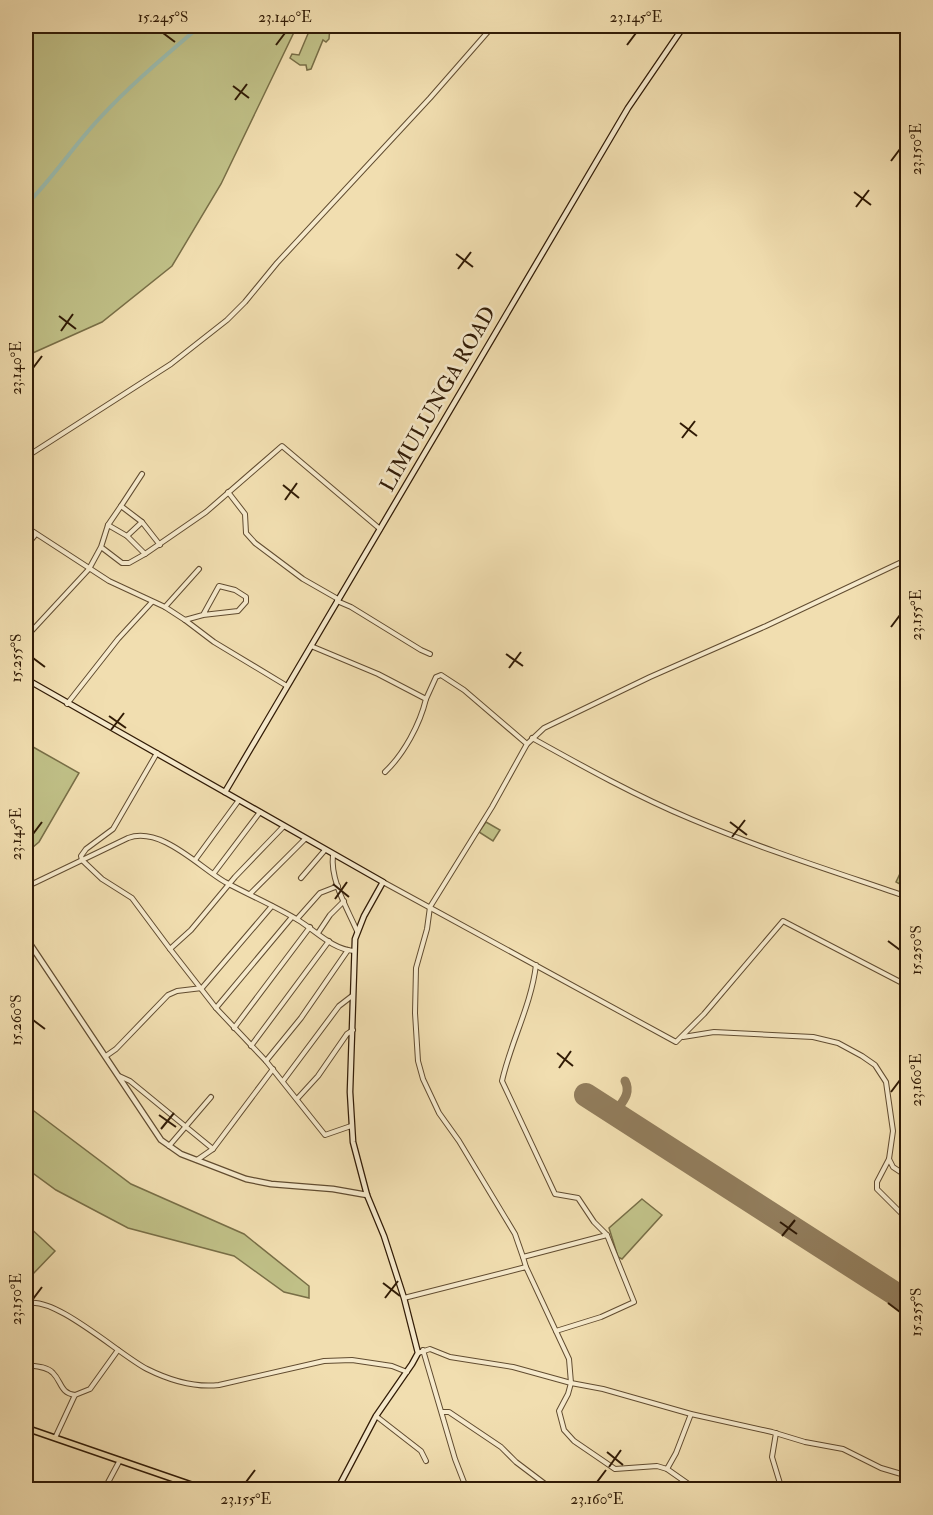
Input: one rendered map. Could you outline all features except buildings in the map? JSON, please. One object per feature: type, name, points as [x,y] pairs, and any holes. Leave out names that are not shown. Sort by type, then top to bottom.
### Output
[{"type":"main road","name":"LIMULUNGA ROAD","points":[[225,792],[628,108],[684,26]]},
{"type":"main road","points":[[26,680],[382,882],[357,931],[351,950],[353,1030],[351,1126],[367,1195],[384,1236],[420,1352],[376,1416],[337,1490]]},
{"type":"main road","points":[[26,938],[155,1132],[169,1146],[196,1161],[260,1183],[333,1189],[367,1195]]},
{"type":"main road","points":[[26,1428],[206,1490]]},
{"type":"street","points":[[26,457],[171,364],[227,320],[493,26]]},
{"type":"street","points":[[101,547],[122,563],[145,554],[206,512],[282,446],[380,529]]},
{"type":"street","points":[[26,637],[89,568],[101,547],[108,525],[142,474]]},
{"type":"street","points":[[228,492],[245,514],[246,533],[255,543],[303,579],[421,651],[430,654]]},
{"type":"street","points":[[121,506],[142,522],[160,545]]},
{"type":"street","points":[[127,536],[142,522]]},
{"type":"street","points":[[108,525],[127,536],[145,554]]},
{"type":"street","points":[[26,527],[125,590],[165,607],[214,642],[287,686]]},
{"type":"street","points":[[26,546],[36,534]]},
{"type":"street","points":[[697,1490],[667,1469],[657,1466],[615,1469],[573,1441],[561,1424],[559,1411],[571,1383],[569,1359],[526,1268],[515,1234],[459,1141],[439,1113],[423,1079],[418,1061],[415,1013],[416,968],[427,929],[430,907],[492,807],[527,744],[544,728],[908,559]]},
{"type":"street","points":[[165,607],[199,569]]},
{"type":"street","points":[[185,620],[203,615],[238,611],[246,602],[246,597],[235,590],[219,585],[203,615]]},
{"type":"street","points":[[67,704],[118,639],[152,602]]},
{"type":"street","points":[[310,646],[378,674],[426,699]]},
{"type":"street","points":[[385,772],[405,745],[436,677],[441,675],[464,690],[527,744]]},
{"type":"street","points":[[532,738],[608,780],[692,820],[908,897]]},
{"type":"street","points":[[157,753],[113,829],[86,849],[81,856],[82,860],[102,879],[132,898],[216,1008],[273,1069],[325,1135],[351,1126]]},
{"type":"street","points":[[195,860],[239,800]]},
{"type":"street","points":[[214,873],[260,812]]},
{"type":"street","points":[[170,949],[191,930],[229,884],[284,826]]},
{"type":"street","points":[[26,887],[122,841],[139,836],[160,840],[195,860],[229,884],[295,918],[329,941],[351,950],[266,1061]]},
{"type":"street","points":[[250,894],[305,839]]},
{"type":"street","points":[[301,878],[325,850]]},
{"type":"street","points":[[333,855],[338,886],[357,931]]},
{"type":"street","points":[[382,882],[676,1042],[704,1014],[783,921],[908,986]]},
{"type":"street","points":[[216,1008],[320,893],[338,886]]},
{"type":"street","points":[[318,933],[330,915],[344,901]]},
{"type":"street","points":[[106,1056],[116,1049],[168,996],[177,991],[202,988],[272,906]]},
{"type":"street","points":[[234,1028],[310,927]]},
{"type":"street","points":[[251,1047],[329,941]]},
{"type":"street","points":[[536,966],[534,985],[502,1081],[555,1194],[578,1198],[594,1222],[607,1235],[634,1302],[601,1317],[556,1331]]},
{"type":"street","points":[[283,1081],[339,1006],[352,996]]},
{"type":"street","points":[[297,1099],[318,1076],[347,1034],[353,1030]]},
{"type":"street","points":[[682,1037],[714,1032],[813,1037],[838,1043],[876,1065],[886,1082],[893,1131],[889,1159],[877,1182],[877,1189],[908,1220]]},
{"type":"street","points":[[196,1161],[213,1149],[273,1069]]},
{"type":"street","points":[[118,1076],[130,1081],[213,1149]]},
{"type":"street","points":[[169,1146],[211,1097]]},
{"type":"street","points":[[889,1159],[893,1167],[908,1177]]},
{"type":"street","points":[[524,1257],[607,1235]]},
{"type":"street","points":[[404,1298],[526,1268]]},
{"type":"street","points":[[26,1305],[33,1302],[79,1322],[146,1368],[174,1381],[209,1386],[324,1361],[352,1360],[392,1366],[407,1372]]},
{"type":"street","points":[[468,1489],[455,1459],[442,1412],[420,1352],[430,1349],[450,1357],[513,1367],[691,1414],[848,1451],[882,1468],[908,1476]]},
{"type":"street","points":[[26,1365],[49,1370],[54,1374],[61,1389],[70,1395],[75,1395],[90,1389],[118,1350]]},
{"type":"street","points":[[55,1438],[75,1395]]},
{"type":"street","points":[[442,1412],[449,1412],[493,1441],[549,1488]]},
{"type":"street","points":[[667,1469],[676,1453],[691,1414]]},
{"type":"street","points":[[376,1416],[421,1451],[426,1461]]},
{"type":"street","points":[[776,1433],[772,1457],[782,1490]]},
{"type":"street","points":[[104,1490],[120,1460]]},
{"type":"green space","points":[[26,26],[297,26],[221,184],[172,266],[102,322],[26,356]]},
{"type":"green space","points":[[317,26],[330,26],[329,39],[326,42],[323,40],[311,69],[307,70],[306,65],[300,65],[290,58],[292,54],[299,55],[310,29]]},
{"type":"green space","points":[[26,743],[79,773],[39,842],[26,853]]},
{"type":"green space","points":[[486,822],[500,830],[493,841],[479,832]]},
{"type":"green space","points":[[907,859],[907,888],[896,882]]},
{"type":"green space","points":[[26,1105],[131,1184],[244,1234],[309,1286],[309,1298],[284,1292],[234,1256],[128,1228],[56,1190],[26,1168]]},
{"type":"green space","points":[[642,1199],[662,1215],[622,1259],[618,1257],[609,1228]]},
{"type":"green space","points":[[26,1224],[55,1251],[33,1274],[26,1267]]},
{"type":"waterway","points":[[26,205],[110,107],[200,26]]},
{"type":"taxiway","points":[[614,1114],[626,1094],[625,1081]]},
{"type":"runway","points":[[586,1095],[908,1302]]}]
